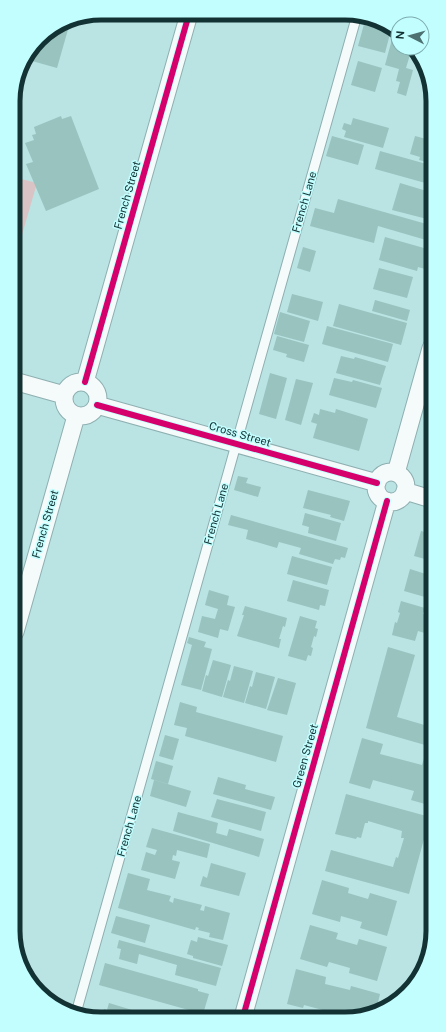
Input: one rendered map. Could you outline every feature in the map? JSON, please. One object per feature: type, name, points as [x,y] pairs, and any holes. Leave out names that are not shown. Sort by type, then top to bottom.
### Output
[{"type":"street","name":"French Street","points":[[85,382],[187,20]]},
{"type":"street","points":[[396,473],[426,366]]},
{"type":"street","points":[[85,382],[96,390],[98,399],[97,405],[88,415],[76,416],[66,407],[64,395],[68,387],[72,384],[85,382]]},
{"type":"street","points":[[20,383],[64,395]]},
{"type":"street","name":"Cross Street","points":[[97,405],[376,482]]},
{"type":"street","name":"French Street","points":[[20,614],[76,416]]},
{"type":"street","points":[[386,473],[396,473],[403,478],[405,482],[405,492],[400,499],[392,502],[387,501],[379,496],[376,482],[386,473]]},
{"type":"street","points":[[405,492],[426,498]]},
{"type":"street","name":"Green Street","points":[[244,1012],[387,501]]},
{"type":"lane","name":"French Lane","points":[[77,1008],[355,21]]},
{"type":"shaded area","points":[[20,179],[37,183],[20,242]]},
{"type":"building","points":[[364,23],[381,28],[390,34],[385,53],[358,46]]},
{"type":"building","points":[[69,27],[57,68],[31,61],[48,40]]},
{"type":"building","points":[[390,47],[390,56],[410,56],[406,68],[413,70],[406,96],[397,93],[400,82],[396,81],[399,69],[385,65]]},
{"type":"building","points":[[358,61],[382,68],[375,92],[351,85]]},
{"type":"building","points":[[61,116],[62,119],[71,116],[99,189],[46,211],[26,164],[33,162],[25,143],[34,140],[32,135],[36,134],[34,127]]},
{"type":"building","points":[[353,118],[389,128],[383,148],[344,137],[346,131],[342,129],[344,123],[351,125]]},
{"type":"building","points":[[332,136],[364,145],[358,165],[326,156]]},
{"type":"building","points":[[415,136],[426,139],[426,162],[419,160],[420,157],[410,154]]},
{"type":"building","points":[[380,151],[426,164],[426,183],[375,169]]},
{"type":"building","points":[[400,183],[426,191],[426,219],[392,210]]},
{"type":"building","points":[[338,199],[426,224],[426,240],[378,226],[374,243],[310,226],[315,208],[334,213]]},
{"type":"building","points":[[385,237],[426,249],[425,269],[418,267],[417,271],[379,260]]},
{"type":"building","points":[[303,247],[316,251],[310,272],[297,268]]},
{"type":"building","points":[[379,268],[413,277],[407,298],[373,289]]},
{"type":"building","points":[[292,294],[323,302],[318,321],[287,312]]},
{"type":"building","points":[[375,300],[410,310],[407,321],[372,311]]},
{"type":"building","points":[[339,304],[407,323],[401,345],[333,326]]},
{"type":"building","points":[[280,312],[310,321],[304,342],[274,334]]},
{"type":"building","points":[[327,326],[393,344],[388,362],[322,344]]},
{"type":"building","points":[[277,336],[309,345],[304,362],[286,357],[287,354],[273,350]]},
{"type":"building","points":[[341,356],[354,359],[355,357],[386,366],[380,385],[336,373]]},
{"type":"building","points":[[270,373],[287,378],[276,419],[259,414]]},
{"type":"building","points":[[334,378],[352,382],[353,380],[382,388],[376,408],[329,395]]},
{"type":"building","points":[[296,379],[313,383],[301,425],[285,420]]},
{"type":"building","points":[[320,409],[335,413],[336,409],[368,419],[359,451],[313,438],[317,424],[311,422],[314,413],[319,415]]},
{"type":"building","points":[[238,476],[248,478],[246,483],[261,487],[258,497],[234,490]]},
{"type":"building","points":[[308,490],[350,501],[344,521],[330,517],[331,515],[303,508]]},
{"type":"building","points":[[305,513],[341,523],[336,541],[308,533],[309,527],[302,525]]},
{"type":"building","points":[[231,515],[348,548],[345,558],[341,557],[340,560],[335,559],[333,564],[299,554],[301,548],[279,542],[277,548],[246,539],[248,530],[228,525]]},
{"type":"building","points":[[421,531],[426,532],[426,559],[414,556]]},
{"type":"building","points":[[292,556],[332,567],[327,585],[287,574]]},
{"type":"building","points":[[410,569],[426,574],[426,597],[404,591]]},
{"type":"building","points":[[293,580],[329,590],[325,606],[320,605],[319,610],[287,601]]},
{"type":"building","points":[[209,590],[229,596],[227,605],[235,607],[228,631],[220,629],[218,638],[198,632],[202,616],[215,619],[218,609],[205,605]]},
{"type":"building","points":[[401,601],[425,608],[423,614],[426,615],[426,633],[418,631],[415,641],[392,635],[395,622],[397,623],[400,613],[398,612]]},
{"type":"building","points":[[245,606],[287,618],[285,627],[283,626],[279,639],[281,639],[279,648],[237,636],[244,615],[242,615]]},
{"type":"building","points":[[300,616],[317,621],[315,628],[318,629],[311,647],[313,648],[311,656],[308,655],[306,661],[288,656]]},
{"type":"building","points":[[189,637],[206,642],[204,647],[212,649],[201,690],[181,685],[192,645],[187,643]]},
{"type":"building","points":[[388,647],[415,655],[397,717],[426,725],[426,745],[366,728]]},
{"type":"building","points":[[213,660],[231,665],[222,697],[202,691],[206,675],[208,676]]},
{"type":"building","points":[[234,666],[253,671],[244,703],[223,697],[228,680],[230,681]]},
{"type":"building","points":[[256,672],[275,677],[266,709],[245,703],[250,686],[252,687]]},
{"type":"building","points":[[278,678],[296,683],[287,715],[267,710]]},
{"type":"building","points":[[180,702],[197,707],[196,712],[283,736],[276,762],[185,736],[187,728],[174,725]]},
{"type":"building","points":[[165,735],[179,739],[173,760],[159,756]]},
{"type":"building","points":[[362,738],[383,744],[380,754],[422,765],[426,755],[426,804],[411,800],[414,791],[373,780],[370,789],[349,783]]},
{"type":"building","points":[[156,761],[173,766],[168,784],[151,779]]},
{"type":"building","points":[[218,777],[246,785],[245,789],[275,797],[271,810],[213,794]]},
{"type":"building","points":[[154,780],[191,791],[186,807],[150,796]]},
{"type":"building","points":[[346,794],[426,816],[426,832],[409,894],[325,871],[331,850],[393,867],[396,857],[398,858],[404,838],[401,838],[402,831],[368,821],[368,823],[365,823],[361,838],[357,837],[356,839],[335,834]]},
{"type":"building","points":[[217,799],[266,812],[261,831],[211,817]]},
{"type":"building","points":[[178,812],[218,823],[216,833],[227,836],[229,829],[264,839],[259,857],[173,831]]},
{"type":"building","points":[[152,828],[210,844],[207,858],[177,850],[176,856],[173,855],[172,860],[180,862],[175,879],[141,870],[146,852],[155,855],[157,850],[146,847]]},
{"type":"building","points":[[211,863],[246,873],[239,896],[200,886],[203,876],[207,878]]},
{"type":"building","points":[[128,873],[150,879],[147,890],[171,896],[169,901],[173,903],[174,898],[202,905],[200,910],[204,911],[205,906],[230,913],[223,940],[209,937],[210,933],[198,930],[199,928],[196,927],[195,930],[118,908]]},
{"type":"building","points":[[322,880],[349,888],[348,893],[368,899],[370,893],[397,901],[387,936],[360,928],[362,922],[341,916],[340,922],[312,914]]},
{"type":"building","points":[[116,916],[150,925],[145,943],[111,933]]},
{"type":"building","points":[[310,925],[338,933],[336,939],[357,945],[359,939],[387,947],[377,981],[349,973],[350,968],[329,962],[327,967],[300,959]]},
{"type":"building","points":[[198,937],[228,945],[222,966],[193,958],[193,956],[187,954],[191,940],[197,942]]},
{"type":"building","points":[[119,940],[221,968],[216,986],[175,975],[177,965],[139,954],[137,964],[119,959],[121,949],[117,948]]},
{"type":"building","points":[[105,963],[198,989],[198,991],[209,994],[204,1012],[196,1012],[99,985]]},
{"type":"building","points":[[296,969],[326,977],[325,984],[350,990],[351,986],[380,994],[377,1005],[355,1011],[330,1012],[304,1005],[303,1008],[287,1004]]},
{"type":"building","points":[[109,1003],[139,1012],[103,1012],[104,1009],[107,1010]]},
{"type":"cycle path","points":[[85,382],[187,20]]},
{"type":"cycle path","points":[[97,405],[377,483]]},
{"type":"cycle path","points":[[244,1012],[387,501]]}]
